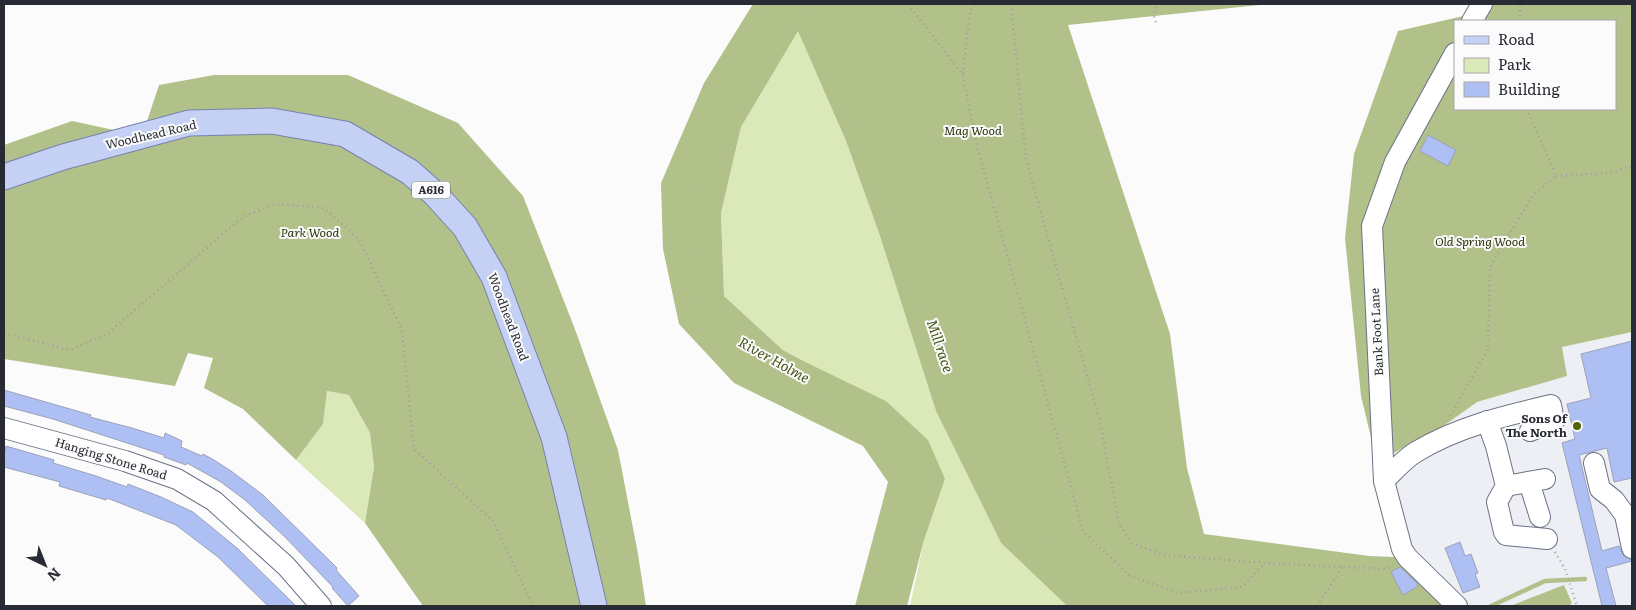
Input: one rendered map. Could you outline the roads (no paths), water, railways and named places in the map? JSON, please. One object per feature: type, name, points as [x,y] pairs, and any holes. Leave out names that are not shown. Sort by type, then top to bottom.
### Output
[{"type":"main road","name":"Woodhead Road","points":[[4,177],[62,157],[189,123],[272,121],[345,134],[410,172],[436,195],[465,227],[494,277],[554,437],[594,606]]},
{"type":"street","points":[[1473,20],[1482,4]]},
{"type":"street","name":"Bank Foot Lane","points":[[1454,55],[1395,162],[1372,226],[1384,480],[1402,549],[1407,557],[1456,606]]},
{"type":"street","points":[[1384,480],[1414,453],[1447,436],[1487,421],[1550,405],[1554,422],[1530,431]]},
{"type":"street","points":[[1487,421],[1496,446],[1506,486],[1497,502],[1504,532],[1506,535],[1547,539]]},
{"type":"street","name":"Hanging Stone Road","points":[[4,428],[125,461],[177,479],[214,501],[286,566],[321,606]]},
{"type":"street","points":[[1594,463],[1600,489],[1614,500],[1625,515],[1632,548]]},
{"type":"street","points":[[1506,486],[1537,480],[1540,517]]},
{"type":"waterway","name":"River Holme","points":[[785,4],[756,44],[729,97],[722,125],[682,246],[701,298],[735,338],[895,428],[919,474],[880,596],[882,606]]},
{"type":"waterway","name":"Mill race","points":[[722,125],[799,7],[816,11]]},
{"type":"waterway","name":"Mill race","points":[[824,30],[883,177],[925,347],[975,460],[1038,544],[1094,594],[1130,606]]},
{"type":"waterway","name":"Mill race","points":[[1491,606],[1545,581],[1585,579]]},
{"type":"place","name":"Sons Of The North","points":[[1577,426]]},
{"type":"park label","name":"Mag Wood","points":[[973,131]]},
{"type":"park label","name":"Park Wood","points":[[310,233]]},
{"type":"park label","name":"Old Spring Wood","points":[[1480,242]]}]
